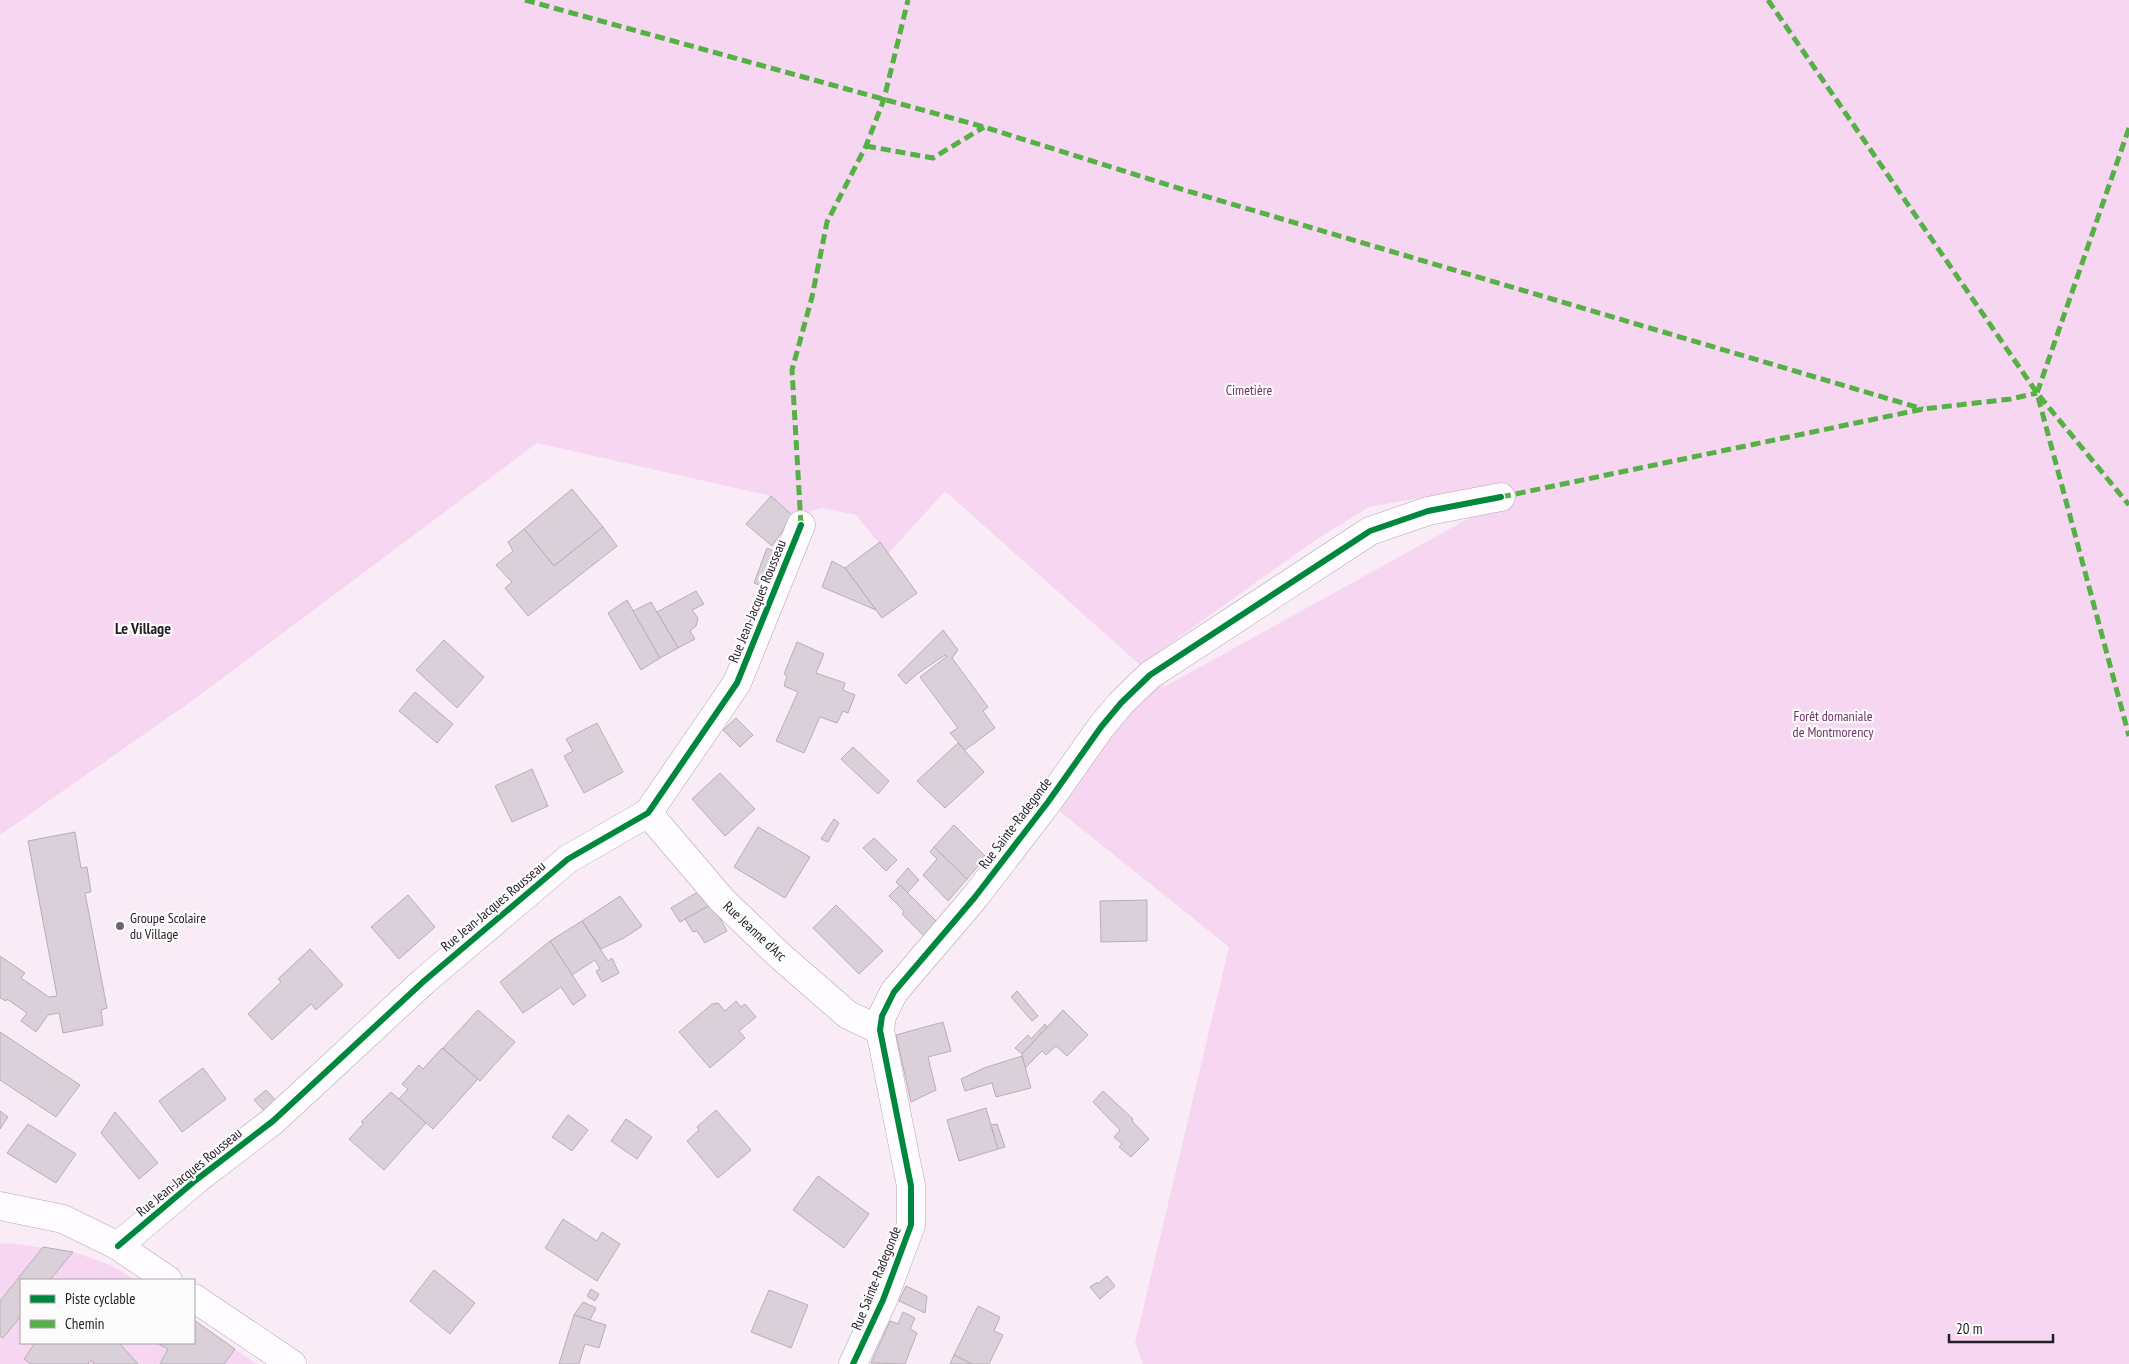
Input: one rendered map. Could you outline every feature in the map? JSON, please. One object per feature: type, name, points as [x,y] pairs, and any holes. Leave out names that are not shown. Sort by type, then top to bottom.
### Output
[{"type":"street","name":"Rue Sainte-Radegonde","points":[[853,1364],[883,1300],[910,1225],[910,1186],[880,1030],[882,1016],[894,992],[975,897],[1048,802],[1101,727],[1121,703],[1150,675],[1370,531],[1428,511],[1501,497]]},
{"type":"street","name":"Rue Jean-Jacques Rousseau","points":[[118,1246],[196,1180],[273,1121],[424,981],[568,859],[648,812],[737,683],[801,525]]},
{"type":"street","name":"Rue Jeanne d'Arc","points":[[648,812],[722,900],[778,954],[848,1015],[880,1030]]},
{"type":"street","points":[[0,1206],[63,1219],[118,1246],[167,1279]]},
{"type":"street","points":[[195,1299],[292,1364]]},
{"type":"green space","points":[[0,0],[2129,0],[2129,1364],[1143,1364],[1135,1343],[1229,947],[1048,802],[1159,678],[1164,687],[1500,501],[1471,489],[1369,507],[1317,539],[1140,665],[945,491],[888,554],[856,515],[822,508],[793,516],[771,496],[537,443],[196,698],[0,835]]},
{"type":"green space","points":[[9,1243],[73,1252],[111,1265],[133,1279],[20,1279],[20,1344],[195,1344],[195,1321],[256,1364],[0,1364],[0,1244]]},
{"type":"building","points":[[572,489],[603,527],[554,566],[524,529]]},
{"type":"building","points":[[771,496],[793,516],[772,546],[746,524]]},
{"type":"building","points":[[603,527],[617,546],[528,616],[505,588],[512,582],[496,565],[513,551],[508,542],[524,529],[554,566]]},
{"type":"building","points":[[880,542],[917,593],[882,618],[845,568]]},
{"type":"building","points":[[767,548],[779,553],[765,587],[754,583]]},
{"type":"building","points":[[832,561],[845,568],[876,610],[822,587]]},
{"type":"building","points":[[696,591],[704,604],[692,610],[698,618],[696,626],[690,631],[695,639],[678,648],[657,612]]},
{"type":"building","points":[[627,600],[660,658],[641,670],[608,613]]},
{"type":"building","points":[[651,602],[678,648],[660,658],[633,611]]},
{"type":"building","points":[[943,630],[958,650],[952,658],[988,707],[983,711],[995,728],[965,750],[950,733],[958,728],[920,677],[947,656],[945,655],[917,674],[906,684],[898,675]]},
{"type":"building","points":[[444,640],[484,677],[457,708],[416,670]]},
{"type":"building","points":[[797,642],[824,654],[816,673],[845,683],[843,690],[855,695],[848,713],[843,711],[837,723],[820,717],[804,753],[776,741],[798,692],[784,686],[787,676],[784,674]]},
{"type":"building","points":[[415,692],[453,724],[437,743],[399,711]]},
{"type":"building","points":[[736,718],[753,735],[740,747],[723,730]]},
{"type":"building","points":[[597,723],[623,772],[584,793],[564,756],[573,751],[566,739]]},
{"type":"building","points":[[958,743],[984,772],[945,808],[917,781]]},
{"type":"building","points":[[853,747],[889,781],[878,794],[841,759]]},
{"type":"building","points":[[532,769],[548,806],[512,822],[495,786]]},
{"type":"building","points":[[720,773],[755,809],[725,836],[692,799]]},
{"type":"building","points":[[834,819],[839,823],[828,842],[821,839]]},
{"type":"building","points":[[954,825],[986,857],[967,879],[934,847]]},
{"type":"building","points":[[758,827],[810,857],[785,898],[734,867]]},
{"type":"building","points":[[75,832],[81,868],[87,867],[91,892],[85,893],[107,1008],[101,1010],[103,1025],[63,1033],[59,1013],[48,1015],[36,1032],[21,1021],[27,1013],[7,999],[6,1001],[0,998],[0,956],[25,973],[21,978],[49,997],[57,996],[28,841]]},
{"type":"building","points":[[874,838],[897,860],[886,871],[863,848]]},
{"type":"building","points":[[934,847],[967,879],[948,901],[923,875],[937,859],[930,852]]},
{"type":"building","points":[[908,868],[919,880],[907,893],[896,882]]},
{"type":"building","points":[[900,885],[936,921],[924,936],[902,914],[904,911],[889,896]]},
{"type":"building","points":[[701,890],[712,904],[680,922],[671,908]]},
{"type":"building","points":[[408,895],[435,927],[399,959],[371,927]]},
{"type":"building","points":[[620,896],[642,926],[624,938],[601,949],[582,921]]},
{"type":"building","points":[[1147,900],[1147,941],[1101,942],[1100,901]]},
{"type":"building","points":[[712,904],[727,931],[705,943],[697,931],[693,932],[685,919]]},
{"type":"building","points":[[836,905],[883,951],[859,974],[813,928]]},
{"type":"building","points":[[582,921],[608,961],[612,958],[619,973],[602,982],[596,971],[600,969],[595,960],[572,975],[550,941]]},
{"type":"building","points":[[550,941],[586,996],[573,1005],[561,987],[523,1013],[500,982]]},
{"type":"building","points":[[310,949],[343,985],[316,1010],[311,1004],[272,1040],[248,1014],[281,982],[278,979]]},
{"type":"building","points":[[1017,991],[1038,1016],[1032,1021],[1011,997]]},
{"type":"building","points":[[736,1001],[741,1007],[745,1004],[756,1017],[739,1031],[745,1038],[710,1068],[679,1032],[712,1004],[718,1003],[725,1011]]},
{"type":"building","points":[[478,1010],[515,1042],[480,1081],[443,1048]]},
{"type":"building","points":[[1063,1010],[1088,1035],[1067,1056],[1056,1046],[1046,1055],[1042,1051],[1025,1068],[1022,1054]]},
{"type":"building","points":[[943,1022],[951,1051],[928,1057],[936,1090],[911,1102],[896,1035]]},
{"type":"building","points":[[1045,1024],[1047,1027],[1022,1054],[1015,1048],[1028,1035],[1031,1039]]},
{"type":"building","points":[[0,1032],[80,1085],[56,1117],[0,1080]]},
{"type":"building","points":[[442,1048],[478,1079],[433,1129],[399,1099],[408,1089],[402,1084],[419,1065],[423,1069]]},
{"type":"building","points":[[1022,1056],[1031,1088],[996,1097],[992,1083],[965,1091],[961,1079],[984,1068]]},
{"type":"building","points":[[203,1068],[226,1099],[182,1132],[159,1101]]},
{"type":"building","points":[[266,1090],[278,1103],[267,1114],[254,1100]]},
{"type":"building","points":[[1103,1091],[1133,1119],[1132,1121],[1149,1139],[1131,1157],[1119,1147],[1122,1144],[1114,1137],[1120,1130],[1093,1102]]},
{"type":"building","points":[[391,1092],[426,1123],[384,1170],[349,1139],[364,1123],[361,1122]]},
{"type":"building","points":[[986,1108],[998,1149],[959,1161],[947,1120]]},
{"type":"building","points":[[716,1110],[751,1150],[718,1178],[687,1141],[699,1130],[697,1127]]},
{"type":"building","points":[[0,1111],[8,1117],[0,1129]]},
{"type":"building","points":[[115,1112],[158,1163],[139,1179],[101,1133]]},
{"type":"building","points":[[568,1115],[588,1130],[572,1151],[552,1137]]},
{"type":"building","points":[[626,1119],[652,1137],[637,1159],[611,1141]]},
{"type":"building","points":[[28,1124],[76,1154],[56,1183],[7,1153]]},
{"type":"building","points":[[997,1124],[1005,1147],[998,1149],[991,1125]]},
{"type":"building","points":[[818,1176],[869,1214],[844,1248],[793,1210]]},
{"type":"building","points":[[563,1219],[597,1241],[602,1232],[620,1244],[597,1281],[545,1248]]},
{"type":"building","points":[[43,1247],[73,1252],[51,1279],[20,1279],[20,1317],[3,1338],[0,1336],[0,1301]]},
{"type":"building","points":[[434,1270],[475,1303],[450,1334],[410,1301]]},
{"type":"building","points":[[1107,1276],[1115,1286],[1100,1299],[1090,1287],[1097,1282],[1098,1284]]},
{"type":"building","points":[[906,1286],[927,1296],[925,1313],[899,1301]]},
{"type":"building","points":[[591,1289],[599,1294],[595,1301],[587,1296]]},
{"type":"building","points":[[769,1290],[808,1305],[791,1348],[751,1332]]},
{"type":"building","points":[[583,1302],[596,1308],[590,1320],[574,1315]]},
{"type":"building","points":[[978,1306],[1000,1317],[994,1331],[1003,1335],[989,1364],[972,1364],[954,1355]]},
{"type":"building","points":[[903,1312],[915,1318],[910,1329],[917,1333],[905,1364],[871,1363],[890,1321],[898,1324]]},
{"type":"building","points":[[574,1315],[606,1325],[599,1348],[585,1344],[579,1364],[559,1364]]},
{"type":"building","points":[[195,1321],[235,1349],[224,1364],[160,1364],[168,1349],[159,1344],[195,1344]]},
{"type":"building","points":[[34,1344],[120,1344],[138,1364],[94,1364],[91,1360],[88,1364],[31,1364],[24,1359]]},
{"type":"building","points":[[954,1355],[972,1364],[950,1364]]},
{"type":"marked path","points":[[525,0],[984,127],[1181,189],[1923,409]]},
{"type":"marked path","points":[[801,525],[792,370],[812,297],[827,222],[866,146],[884,99],[908,0]]},
{"type":"marked path","points":[[1768,0],[2037,393],[2129,505]]},
{"type":"marked path","points":[[866,146],[933,158],[984,127]]},
{"type":"marked path","points":[[2129,128],[2037,393],[2129,736]]},
{"type":"marked path","points":[[1501,497],[1923,409],[2011,399],[2037,393]]},
{"type":"cycle path","points":[[853,1364],[883,1300],[911,1225],[911,1186],[880,1030],[882,1016],[894,992],[975,897],[1048,802],[1101,727],[1121,703],[1150,675],[1370,531],[1428,511],[1501,497]]},
{"type":"cycle path","points":[[118,1246],[196,1180],[273,1121],[424,981],[568,859],[648,813],[737,683],[801,525]]},
{"type":"place","name":"Groupe Scolaire du Village","points":[[120,926]]},
{"type":"district","name":"Le Village","points":[[143,628]]},
{"type":"park label","name":"Cimetière","points":[[1249,390]]},
{"type":"park label","name":"Forêt domaniale de Montmorency","points":[[1833,724]]}]
